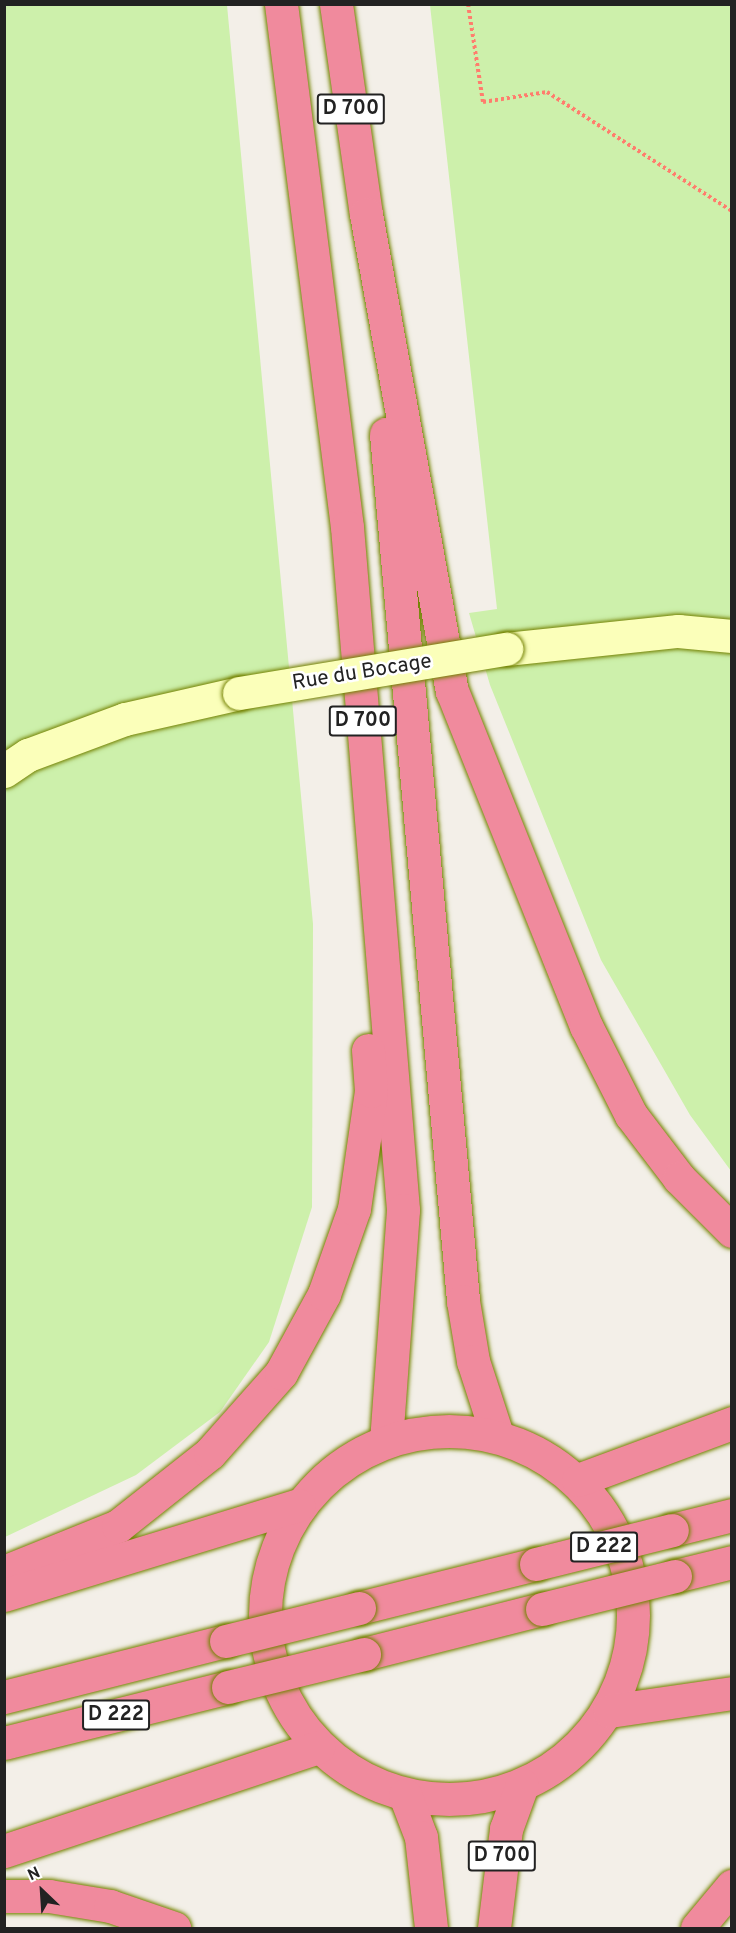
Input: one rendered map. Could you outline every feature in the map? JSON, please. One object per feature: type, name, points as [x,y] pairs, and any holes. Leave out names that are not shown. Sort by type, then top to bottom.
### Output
[{"type":"highway","name":"D 700","points":[[281,4],[347,528],[403,1210],[386,1440]]},
{"type":"highway","name":"D 700","points":[[336,4],[366,214],[461,1289],[473,1361],[497,1435]]},
{"type":"highway","points":[[366,214],[452,691],[483,778],[586,1026],[631,1115],[679,1178],[732,1231]]},
{"type":"highway","points":[[4,1572],[118,1526],[210,1454],[281,1374],[324,1294],[354,1209],[371,1091],[343,725],[347,528]]},
{"type":"highway","points":[[578,1480],[732,1423]]},
{"type":"highway","points":[[432,1430],[497,1435],[578,1480],[604,1510],[630,1569],[634,1637],[609,1711],[584,1743],[522,1785],[470,1799],[405,1795],[371,1783],[318,1746],[290,1710],[267,1650],[271,1563],[299,1505],[337,1467],[386,1440],[432,1430]]},
{"type":"highway","points":[[4,1595],[299,1505]]},
{"type":"highway","name":"D 222","points":[[4,1697],[732,1515]]},
{"type":"highway","name":"D 222","points":[[4,1743],[732,1562]]},
{"type":"highway","points":[[609,1711],[732,1693]]},
{"type":"highway","points":[[4,1851],[318,1746]]},
{"type":"highway","name":"D 700","points":[[494,1929],[506,1830],[522,1785]]},
{"type":"highway","points":[[405,1795],[421,1837],[430,1929]]},
{"type":"highway","points":[[697,1929],[732,1886]]},
{"type":"highway","points":[[4,1896],[49,1896],[110,1906],[174,1929]]},
{"type":"street","name":"Rue du Bocage","points":[[4,771],[28,755],[125,719],[239,693],[506,650],[645,633],[732,636]]},
{"type":"path","points":[[468,4],[483,102],[547,92],[732,211]]},
{"type":"green space","points":[[5,5],[227,5],[313,924],[312,1207],[269,1342],[220,1412],[136,1475],[5,1537]]},
{"type":"green space","points":[[430,5],[731,5],[731,1171],[690,1115],[601,960],[490,685],[469,613],[497,609]]}]
